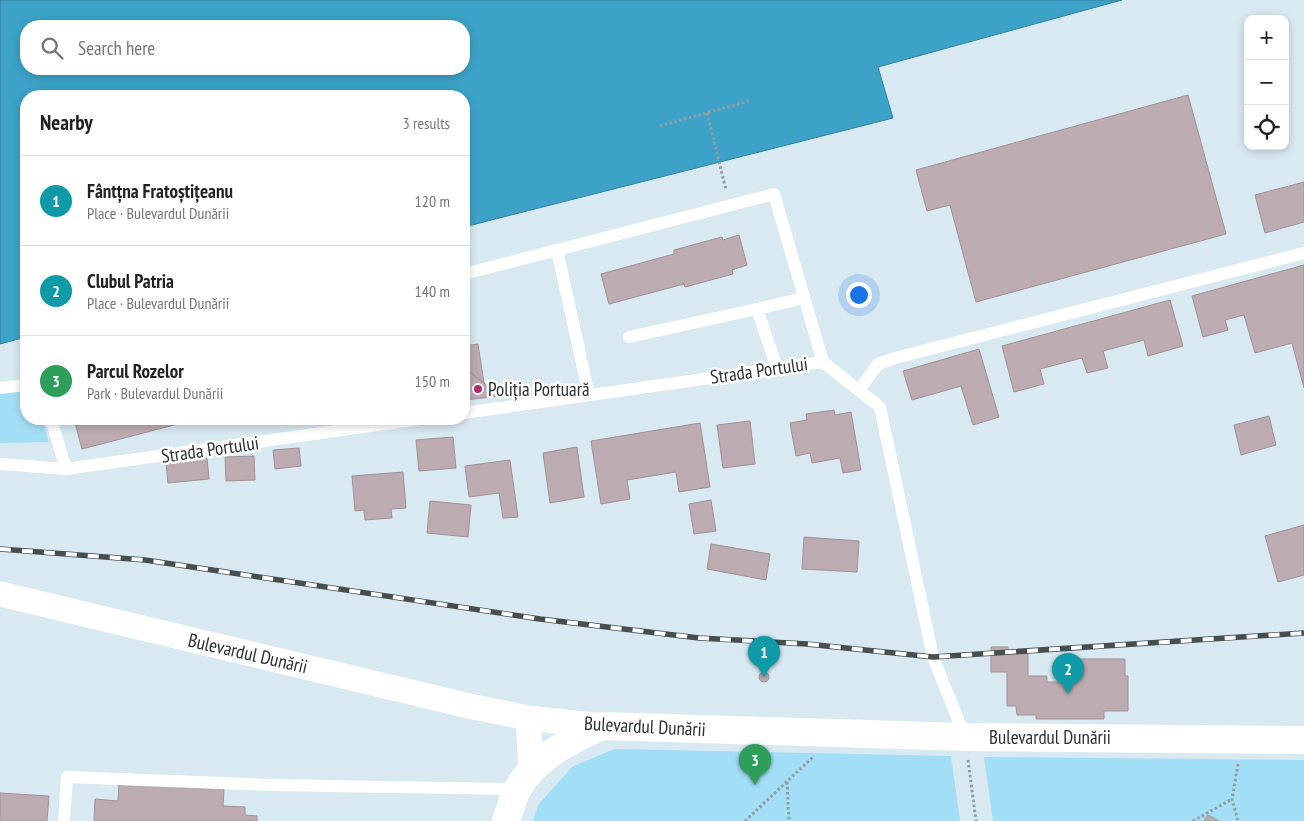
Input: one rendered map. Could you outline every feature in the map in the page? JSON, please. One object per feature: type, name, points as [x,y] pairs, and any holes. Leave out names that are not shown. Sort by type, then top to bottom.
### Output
[{"type":"street","name":"Bulevardul Dunării","points":[[0,594],[469,706],[528,718],[602,726],[837,734],[1304,740]]},
{"type":"street","points":[[506,821],[524,779],[528,718]]},
{"type":"street","points":[[524,779],[562,745],[602,726]]},
{"type":"lane","points":[[470,272],[774,194],[824,362]]},
{"type":"lane","points":[[557,250],[589,395]]},
{"type":"lane","points":[[859,390],[878,364],[895,358],[1304,253]]},
{"type":"lane","points":[[629,337],[804,298]]},
{"type":"lane","points":[[757,309],[777,368]]},
{"type":"lane","name":"Strada Portului","points":[[470,412],[824,362],[880,407],[933,657],[965,737]]},
{"type":"lane","points":[[0,388],[20,386]]},
{"type":"lane","points":[[53,425],[66,469]]},
{"type":"lane","points":[[327,425],[329,432]]},
{"type":"lane","name":"Strada Portului","points":[[0,464],[66,469],[367,425]]},
{"type":"lane","points":[[64,821],[67,777],[272,785],[524,779]]},
{"type":"path","points":[[660,126],[750,101]]},
{"type":"path","points":[[707,113],[730,205]]},
{"type":"path","points":[[745,821],[837,734]]},
{"type":"path","points":[[965,737],[976,821]]},
{"type":"path","points":[[1238,821],[1232,799],[1242,738]]},
{"type":"path","points":[[787,782],[789,821]]},
{"type":"path","points":[[1193,821],[1232,799]]},
{"type":"shaded area","points":[[0,0],[1122,0],[878,67],[893,118],[470,225],[470,90],[20,90],[20,339],[0,344]]},
{"type":"shaded area","points":[[20,381],[20,425],[44,425],[49,442],[0,443],[0,383]]},
{"type":"shaded area","points":[[614,749],[951,756],[960,821],[533,821],[539,804],[572,767]]},
{"type":"shaded area","points":[[984,757],[1304,760],[1304,821],[993,821]]},
{"type":"building","points":[[1188,95],[1226,234],[976,302],[950,205],[927,211],[916,170]]},
{"type":"building","points":[[1304,182],[1304,222],[1265,233],[1255,195]]},
{"type":"building","points":[[739,235],[747,265],[732,270],[733,274],[685,287],[684,284],[609,304],[601,274],[674,254],[674,250],[722,237],[723,240]]},
{"type":"building","points":[[1304,265],[1304,388],[1292,343],[1255,353],[1244,315],[1225,320],[1228,330],[1203,337],[1192,296]]},
{"type":"building","points":[[1170,300],[1183,346],[1148,356],[1144,340],[1103,351],[1108,368],[1087,373],[1082,358],[1040,369],[1044,384],[1014,392],[1002,346]]},
{"type":"building","points":[[478,344],[484,383],[470,372],[470,345]]},
{"type":"building","points":[[979,349],[999,417],[973,425],[961,386],[912,400],[903,371]]},
{"type":"building","name":"Poliția Portuară","points":[[470,372],[484,383],[501,396],[470,399]]},
{"type":"building","points":[[834,410],[835,415],[851,412],[861,470],[843,473],[840,458],[812,463],[810,453],[796,456],[790,423],[807,420],[806,414]]},
{"type":"building","points":[[1269,416],[1276,445],[1241,455],[1234,425]]},
{"type":"building","points":[[750,421],[755,464],[723,468],[717,425]]},
{"type":"building","points":[[700,423],[710,487],[679,492],[676,472],[627,480],[630,499],[601,504],[591,441]]},
{"type":"building","points":[[76,425],[174,425],[82,449]]},
{"type":"building","points":[[453,437],[456,468],[419,471],[416,440]]},
{"type":"building","points":[[577,447],[584,497],[550,503],[543,453]]},
{"type":"building","points":[[299,448],[301,466],[275,469],[273,450]]},
{"type":"building","points":[[254,456],[255,480],[226,481],[225,457]]},
{"type":"building","points":[[207,458],[209,479],[168,483],[166,462]]},
{"type":"building","points":[[510,460],[518,517],[503,518],[499,493],[469,497],[465,466]]},
{"type":"building","points":[[403,472],[406,508],[391,509],[392,518],[365,520],[364,510],[355,511],[352,476]]},
{"type":"building","points":[[711,500],[716,531],[694,534],[689,504]]},
{"type":"building","points":[[430,501],[471,505],[468,537],[427,533]]},
{"type":"building","points":[[1304,525],[1304,575],[1278,582],[1265,536]]},
{"type":"building","points":[[804,537],[859,541],[857,572],[802,569]]},
{"type":"building","points":[[711,544],[770,554],[766,580],[707,569]]},
{"type":"building","points":[[991,647],[1008,647],[1008,653],[1028,653],[1028,676],[1047,676],[1047,682],[1062,682],[1063,659],[1125,659],[1125,676],[1128,676],[1128,711],[1104,711],[1104,719],[1036,719],[1036,715],[1017,715],[1016,706],[1007,706],[1007,672],[991,672]]},
{"type":"building","points":[[762,672],[766,672],[769,677],[768,681],[762,682],[759,679],[759,675]]},
{"type":"building","points":[[119,784],[224,789],[223,806],[245,807],[245,815],[257,816],[257,821],[94,821],[95,799],[118,801]]},
{"type":"building","points":[[0,793],[49,796],[47,821],[0,821]]},
{"type":"building","points":[[1208,815],[1219,821],[1204,821]]},
{"type":"railway","points":[[0,549],[145,560],[540,619],[699,638],[807,644],[933,657],[1304,633]]},
{"type":"place","name":"Poliția Portuară","points":[[478,389]]},
{"type":"place","name":"Fântțna Fratoștițeanu","points":[[764,677]]},
{"type":"place","name":"Clubul Patria","points":[[1068,694]]},
{"type":"place","name":"Parcul Rozelor","points":[[755,785]]}]
